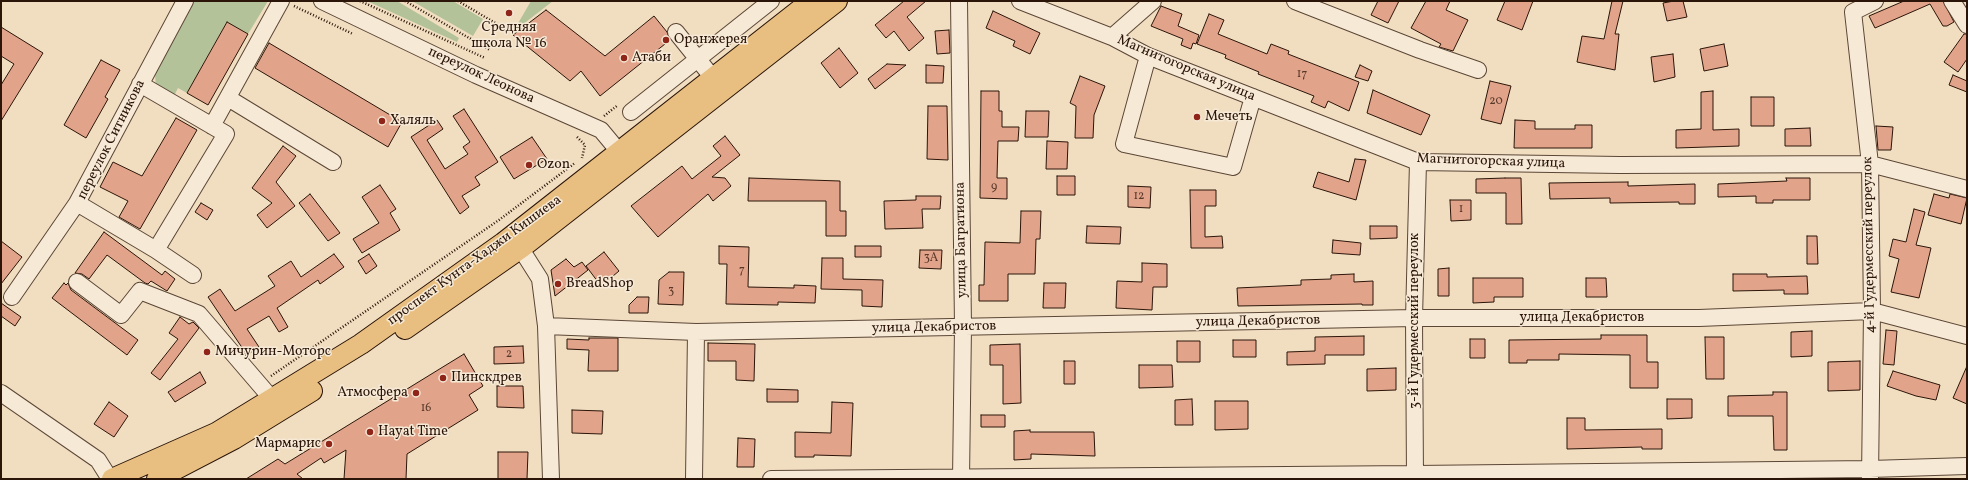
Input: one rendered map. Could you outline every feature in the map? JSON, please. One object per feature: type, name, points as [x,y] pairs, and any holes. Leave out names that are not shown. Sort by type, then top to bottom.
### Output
[{"type":"main road","name":"проспект Кунта-Хаджи Кишиева","points":[[624,158],[713,78],[811,1]]},
{"type":"main road","name":"проспект Кунта-Хаджи Кишиева","points":[[157,479],[234,439],[340,374],[516,242],[624,158],[837,1]]},
{"type":"main road","name":"проспект Кунта-Хаджи Кишиева","points":[[111,479],[216,433],[266,391],[361,344],[516,242]]},
{"type":"street","name":"переулок Ситникова","points":[[185,1],[77,203],[156,250],[193,275]]},
{"type":"street","name":"переулок Леонова","points":[[322,1],[345,6],[476,75],[601,130],[624,158]]},
{"type":"street","points":[[631,112],[772,1]]},
{"type":"street","name":"улица Багратиона","points":[[959,1],[963,327],[961,478]]},
{"type":"street","name":"Магнитогорская улица","points":[[1020,1],[1112,38],[1148,56],[1418,162],[1620,165],[1870,164],[1967,189]]},
{"type":"street","points":[[1112,38],[1153,1]]},
{"type":"street","points":[[1295,1],[1406,45],[1478,70]]},
{"type":"street","name":"4-й Гудермесский переулок","points":[[1870,474],[1872,311],[1870,164],[1853,12],[1874,1]]},
{"type":"street","points":[[1952,1],[1967,25]]},
{"type":"street","points":[[212,126],[285,3]]},
{"type":"street","points":[[676,32],[713,78]]},
{"type":"street","points":[[1148,56],[1124,144],[1233,167],[1253,97]]},
{"type":"street","points":[[140,84],[226,134],[156,250]]},
{"type":"street","points":[[228,98],[334,162]]},
{"type":"street","name":"3-й Гудермесский переулок","points":[[1415,476],[1414,318],[1418,162]]},
{"type":"street","points":[[12,297],[77,203]]},
{"type":"street","points":[[516,242],[540,279],[546,326],[551,479]]},
{"type":"street","points":[[77,282],[121,315],[140,291],[199,314],[266,391]]},
{"type":"street","name":"улица Декабристов","points":[[546,326],[696,332],[1414,318],[1699,318],[1872,311],[1967,336]]},
{"type":"street","points":[[694,479],[696,332]]},
{"type":"street","points":[[1,393],[98,460],[111,479]]},
{"type":"street","points":[[771,479],[1870,474],[1967,466]]},
{"type":"path","points":[[360,1],[485,58]]},
{"type":"path","points":[[405,1],[490,50]]},
{"type":"path","points":[[458,1],[502,26]]},
{"type":"path","points":[[285,3],[360,37]]},
{"type":"path","points":[[266,391],[583,157],[585,145],[579,138],[572,135]]},
{"type":"green space","points":[[194,1],[268,1],[248,34],[226,23],[187,93],[178,88],[173,98],[156,89],[155,73]]},
{"type":"green space","points":[[367,1],[397,1],[459,38],[457,42]]},
{"type":"green space","points":[[412,1],[453,1],[483,19],[473,36]]},
{"type":"green space","points":[[531,1],[553,1],[513,32]]},
{"type":"building","points":[[904,1],[926,1],[907,17],[924,38],[909,51],[894,31],[886,38],[875,25]]},
{"type":"building","points":[[1378,1],[1399,1],[1388,23],[1371,15]]},
{"type":"building","points":[[1426,1],[1450,1],[1446,10],[1468,20],[1453,51],[1439,47],[1441,44],[1411,28]]},
{"type":"building","points":[[1505,1],[1533,1],[1522,30],[1497,20]]},
{"type":"building","points":[[1612,1],[1623,1],[1615,34],[1619,34],[1615,70],[1577,62],[1582,36],[1604,39]]},
{"type":"building","points":[[1683,1],[1687,17],[1667,21],[1663,3]]},
{"type":"building","points":[[1904,1],[1943,1],[1954,22],[1947,26],[1943,26],[1930,4],[1875,28],[1869,16]]},
{"type":"building","points":[[1161,6],[1182,14],[1178,26],[1199,35],[1196,44],[1193,43],[1191,49],[1181,45],[1183,39],[1151,26]]},
{"type":"building","points":[[546,10],[605,56],[654,16],[667,32],[670,40],[600,96],[581,71],[570,81],[513,35]]},
{"type":"building","points":[[993,11],[1040,33],[1030,54],[1013,46],[1015,41],[986,28]]},
{"type":"building","points":[[1209,14],[1224,20],[1218,34],[1267,54],[1271,44],[1289,51],[1288,54],[1359,82],[1349,111],[1328,101],[1325,108],[1311,102],[1314,96],[1258,74],[1259,72],[1225,58],[1226,55],[1197,44]]},
{"type":"building","points":[[227,22],[248,34],[208,105],[187,93]]},
{"type":"building","points":[[1,27],[43,53],[1,121],[1,85],[14,64],[1,56]]},
{"type":"building","points":[[949,30],[950,53],[937,54],[935,31]]},
{"type":"building","points":[[1964,34],[1967,34],[1967,59],[1958,72],[1944,62]]},
{"type":"building","points":[[269,43],[402,122],[388,147],[255,68]]},
{"type":"building","points":[[1724,44],[1728,66],[1704,71],[1700,49]]},
{"type":"building","points":[[839,48],[858,73],[840,88],[821,63]]},
{"type":"building","points":[[1673,54],[1675,77],[1654,82],[1651,57]]},
{"type":"building","points":[[101,60],[120,70],[105,97],[108,99],[86,138],[64,125]]},
{"type":"building","points":[[887,64],[906,65],[875,89],[868,79]]},
{"type":"building","points":[[926,65],[944,66],[943,83],[926,83]]},
{"type":"building","points":[[1360,65],[1372,71],[1368,81],[1355,77]]},
{"type":"building","points":[[1953,75],[1967,81],[1967,92],[1949,85]]},
{"type":"building","points":[[1080,76],[1105,86],[1094,115],[1093,138],[1075,138],[1076,106],[1070,103]]},
{"type":"building","points":[[1490,81],[1511,86],[1501,124],[1481,119]]},
{"type":"building","points":[[1373,90],[1430,115],[1421,135],[1367,113]]},
{"type":"building","points":[[981,91],[999,91],[999,111],[1002,111],[1002,127],[1019,127],[1018,141],[998,141],[997,178],[1007,178],[1007,199],[980,198]]},
{"type":"building","points":[[1713,91],[1713,130],[1739,129],[1739,146],[1676,148],[1676,130],[1701,129],[1701,92]]},
{"type":"building","points":[[1751,97],[1774,97],[1774,126],[1751,126]]},
{"type":"building","points":[[928,106],[947,106],[948,160],[927,159]]},
{"type":"building","points":[[464,109],[498,162],[475,177],[480,185],[462,196],[469,207],[460,214],[411,137],[437,120],[443,129],[427,140],[445,169],[468,154],[463,147],[470,142],[453,116]]},
{"type":"building","points":[[1026,111],[1049,111],[1048,137],[1025,137]]},
{"type":"building","points":[[176,118],[197,130],[140,229],[119,217],[128,201],[100,187],[113,162],[142,176]]},
{"type":"building","points":[[1515,120],[1535,121],[1535,129],[1575,129],[1575,125],[1592,125],[1592,148],[1514,148]]},
{"type":"building","points":[[1876,126],[1893,127],[1891,150],[1878,150]]},
{"type":"building","points":[[1810,128],[1811,146],[1785,146],[1785,129]]},
{"type":"building","points":[[725,136],[740,155],[712,177],[725,178],[731,186],[713,201],[708,194],[658,237],[631,206],[682,166],[692,179],[721,156],[713,146]]},
{"type":"building","points":[[532,137],[547,159],[514,179],[500,157]]},
{"type":"building","points":[[1047,141],[1068,142],[1067,169],[1046,169]]},
{"type":"building","points":[[283,146],[296,156],[276,182],[295,206],[267,228],[257,215],[272,203],[252,188]]},
{"type":"building","points":[[1355,159],[1366,160],[1356,200],[1313,187],[1318,172],[1349,182]]},
{"type":"building","points":[[1057,176],[1075,176],[1075,195],[1057,195]]},
{"type":"building","points":[[749,178],[840,181],[840,211],[846,211],[846,236],[826,236],[826,201],[748,201]]},
{"type":"building","points":[[1521,178],[1522,224],[1506,224],[1506,193],[1476,193],[1476,179]]},
{"type":"building","points":[[1786,178],[1810,178],[1810,200],[1773,200],[1773,203],[1756,203],[1756,196],[1718,197],[1718,184],[1787,181]]},
{"type":"building","points":[[1628,182],[1628,186],[1695,184],[1695,204],[1679,204],[1679,202],[1610,203],[1610,198],[1550,199],[1549,183]]},
{"type":"building","points":[[380,185],[396,209],[390,213],[400,230],[362,253],[353,239],[379,223],[362,197]]},
{"type":"building","points":[[1128,186],[1151,187],[1150,208],[1128,207]]},
{"type":"building","points":[[1190,190],[1216,190],[1216,206],[1205,206],[1205,237],[1222,236],[1223,248],[1191,248]]},
{"type":"building","points":[[310,194],[340,233],[328,241],[299,203]]},
{"type":"building","points":[[1934,194],[1949,198],[1950,194],[1967,198],[1961,224],[1928,215]]},
{"type":"building","points":[[916,196],[941,196],[940,209],[922,209],[923,228],[885,229],[884,201],[916,200]]},
{"type":"building","points":[[1450,200],[1471,200],[1471,220],[1451,221]]},
{"type":"building","points":[[201,203],[213,210],[207,220],[195,212]]},
{"type":"building","points":[[1914,209],[1925,212],[1916,245],[1931,248],[1919,298],[1891,292],[1899,259],[1889,256],[1893,239],[1906,242]]},
{"type":"building","points":[[1021,211],[1041,211],[1040,239],[1036,239],[1035,274],[1008,274],[1008,301],[979,301],[979,285],[984,285],[985,242],[1020,243]]},
{"type":"building","points":[[1087,226],[1121,227],[1120,244],[1086,243]]},
{"type":"building","points":[[1370,226],[1397,226],[1397,238],[1370,239]]},
{"type":"building","points":[[104,232],[162,275],[165,271],[175,279],[167,291],[151,281],[148,284],[145,283],[107,255],[89,279],[82,274],[75,273]]},
{"type":"building","points":[[1807,236],[1817,236],[1818,264],[1807,264]]},
{"type":"building","points":[[1333,240],[1361,243],[1360,255],[1332,253]]},
{"type":"building","points":[[1,241],[22,257],[1,284]]},
{"type":"building","points":[[719,246],[749,247],[748,287],[794,288],[794,285],[816,286],[815,303],[778,302],[778,305],[726,304],[727,264],[719,264]]},
{"type":"building","points":[[855,246],[881,246],[881,257],[855,257]]},
{"type":"building","points":[[920,250],[942,250],[941,269],[919,268]]},
{"type":"building","points":[[604,252],[619,271],[601,286],[586,266]]},
{"type":"building","points":[[334,254],[344,267],[320,284],[318,280],[277,308],[288,327],[279,332],[269,316],[247,329],[259,347],[247,355],[208,297],[220,289],[235,311],[275,286],[268,276],[291,261],[301,277]]},
{"type":"building","points":[[369,254],[377,266],[366,274],[358,261]]},
{"type":"building","points":[[822,258],[843,258],[843,279],[883,280],[882,307],[862,306],[862,290],[821,289]]},
{"type":"building","points":[[566,259],[574,267],[582,262],[588,270],[555,296],[551,270]]},
{"type":"building","points":[[1142,263],[1167,264],[1167,287],[1153,287],[1152,310],[1116,308],[1117,281],[1142,282]]},
{"type":"building","points":[[1449,268],[1449,296],[1438,296],[1438,269]]},
{"type":"building","points":[[669,272],[684,272],[683,305],[658,304],[659,280]]},
{"type":"building","points":[[1354,274],[1354,282],[1373,281],[1373,305],[1238,306],[1237,288],[1301,285],[1301,280],[1331,279],[1331,275]]},
{"type":"building","points":[[1733,274],[1767,274],[1767,277],[1807,276],[1808,294],[1784,294],[1784,290],[1733,291]]},
{"type":"building","points":[[1473,278],[1523,278],[1523,297],[1494,297],[1494,302],[1473,303]]},
{"type":"building","points":[[1586,278],[1606,278],[1607,297],[1586,297]]},
{"type":"building","points":[[64,283],[66,285],[68,283],[71,290],[138,340],[127,355],[52,298]]},
{"type":"building","points":[[1044,283],[1066,283],[1065,308],[1043,308]]},
{"type":"building","points":[[637,297],[649,297],[648,313],[629,313],[629,305]]},
{"type":"building","points":[[1,303],[21,317],[15,326],[1,316]]},
{"type":"building","points":[[180,317],[189,324],[193,322],[199,328],[160,380],[151,373],[178,339],[169,333]]},
{"type":"building","points":[[1886,330],[1897,331],[1894,365],[1883,364]]},
{"type":"building","points":[[1812,331],[1812,356],[1791,357],[1791,332]]},
{"type":"building","points":[[1601,335],[1647,335],[1647,362],[1658,362],[1658,388],[1630,388],[1630,355],[1559,354],[1559,360],[1527,360],[1527,363],[1509,363],[1509,340],[1601,339]]},
{"type":"building","points":[[1364,336],[1364,355],[1325,355],[1325,364],[1287,365],[1287,352],[1315,351],[1315,337]]},
{"type":"building","points":[[1705,337],[1724,337],[1724,379],[1706,379]]},
{"type":"building","points":[[589,338],[618,338],[618,371],[588,371],[589,350],[567,349],[567,339],[589,340]]},
{"type":"building","points":[[1470,339],[1485,339],[1485,358],[1470,358]]},
{"type":"building","points":[[1233,340],[1256,340],[1256,357],[1233,357]]},
{"type":"building","points":[[1177,341],[1200,341],[1200,362],[1177,362]]},
{"type":"building","points":[[708,343],[755,344],[754,381],[736,380],[736,361],[708,361]]},
{"type":"building","points":[[1020,344],[1021,403],[1003,404],[1003,365],[990,365],[990,345]]},
{"type":"building","points":[[523,346],[524,363],[494,364],[494,347]]},
{"type":"building","points":[[464,354],[483,386],[469,395],[478,410],[407,454],[406,479],[344,479],[346,450],[324,463],[321,458],[297,474],[303,479],[246,479],[278,459],[285,464]]},
{"type":"building","points":[[1064,361],[1075,361],[1075,384],[1064,384]]},
{"type":"building","points":[[1860,361],[1860,390],[1828,391],[1828,362]]},
{"type":"building","points":[[1139,365],[1172,365],[1173,387],[1139,388]]},
{"type":"building","points":[[1967,366],[1967,404],[1953,398]]},
{"type":"building","points":[[1396,368],[1396,390],[1367,391],[1367,369]]},
{"type":"building","points":[[1893,371],[1940,385],[1936,400],[1916,396],[1887,386]]},
{"type":"building","points":[[200,372],[206,383],[175,402],[168,392]]},
{"type":"building","points":[[497,386],[523,386],[524,408],[497,407]]},
{"type":"building","points":[[767,389],[798,390],[798,402],[767,402]]},
{"type":"building","points":[[1773,392],[1787,392],[1787,450],[1774,450],[1773,416],[1728,416],[1728,396],[1773,395]]},
{"type":"building","points":[[1192,399],[1193,425],[1175,425],[1175,400]]},
{"type":"building","points":[[1667,399],[1692,399],[1692,418],[1667,419]]},
{"type":"building","points":[[1215,401],[1248,401],[1248,429],[1215,430]]},
{"type":"building","points":[[109,402],[128,416],[114,437],[94,424]]},
{"type":"building","points":[[832,402],[853,403],[851,456],[814,455],[814,457],[795,457],[795,432],[831,433]]},
{"type":"building","points":[[572,410],[603,411],[602,434],[572,433]]},
{"type":"building","points":[[981,415],[1005,415],[1005,427],[981,427]]},
{"type":"building","points":[[1567,418],[1585,418],[1585,430],[1662,429],[1662,449],[1642,449],[1642,447],[1567,449]]},
{"type":"building","points":[[1030,430],[1030,432],[1094,432],[1095,456],[1031,454],[1031,459],[1014,460],[1014,431]]},
{"type":"building","points":[[738,438],[755,439],[754,467],[737,467]]},
{"type":"building","points":[[498,452],[528,452],[527,479],[498,479]]},
{"type":"place","name":"Средняя школа № 16","points":[[509,13]]},
{"type":"place","name":"Оранжерея","points":[[666,40]]},
{"type":"place","name":"Атаби","points":[[624,58]]},
{"type":"place","name":"Мечеть","points":[[1197,117]]},
{"type":"place","name":"Халяль","points":[[382,121]]},
{"type":"place","name":"Ozon","points":[[529,165]]},
{"type":"place","name":"BreadShop","points":[[558,284]]},
{"type":"place","name":"Мичурин-Моторс","points":[[207,352]]},
{"type":"place","name":"Пинскдрев","points":[[443,378]]},
{"type":"place","name":"Атмосфера","points":[[416,393]]},
{"type":"place","name":"Hayat Time","points":[[370,432]]},
{"type":"place","name":"Мармарис","points":[[329,444]]}]
